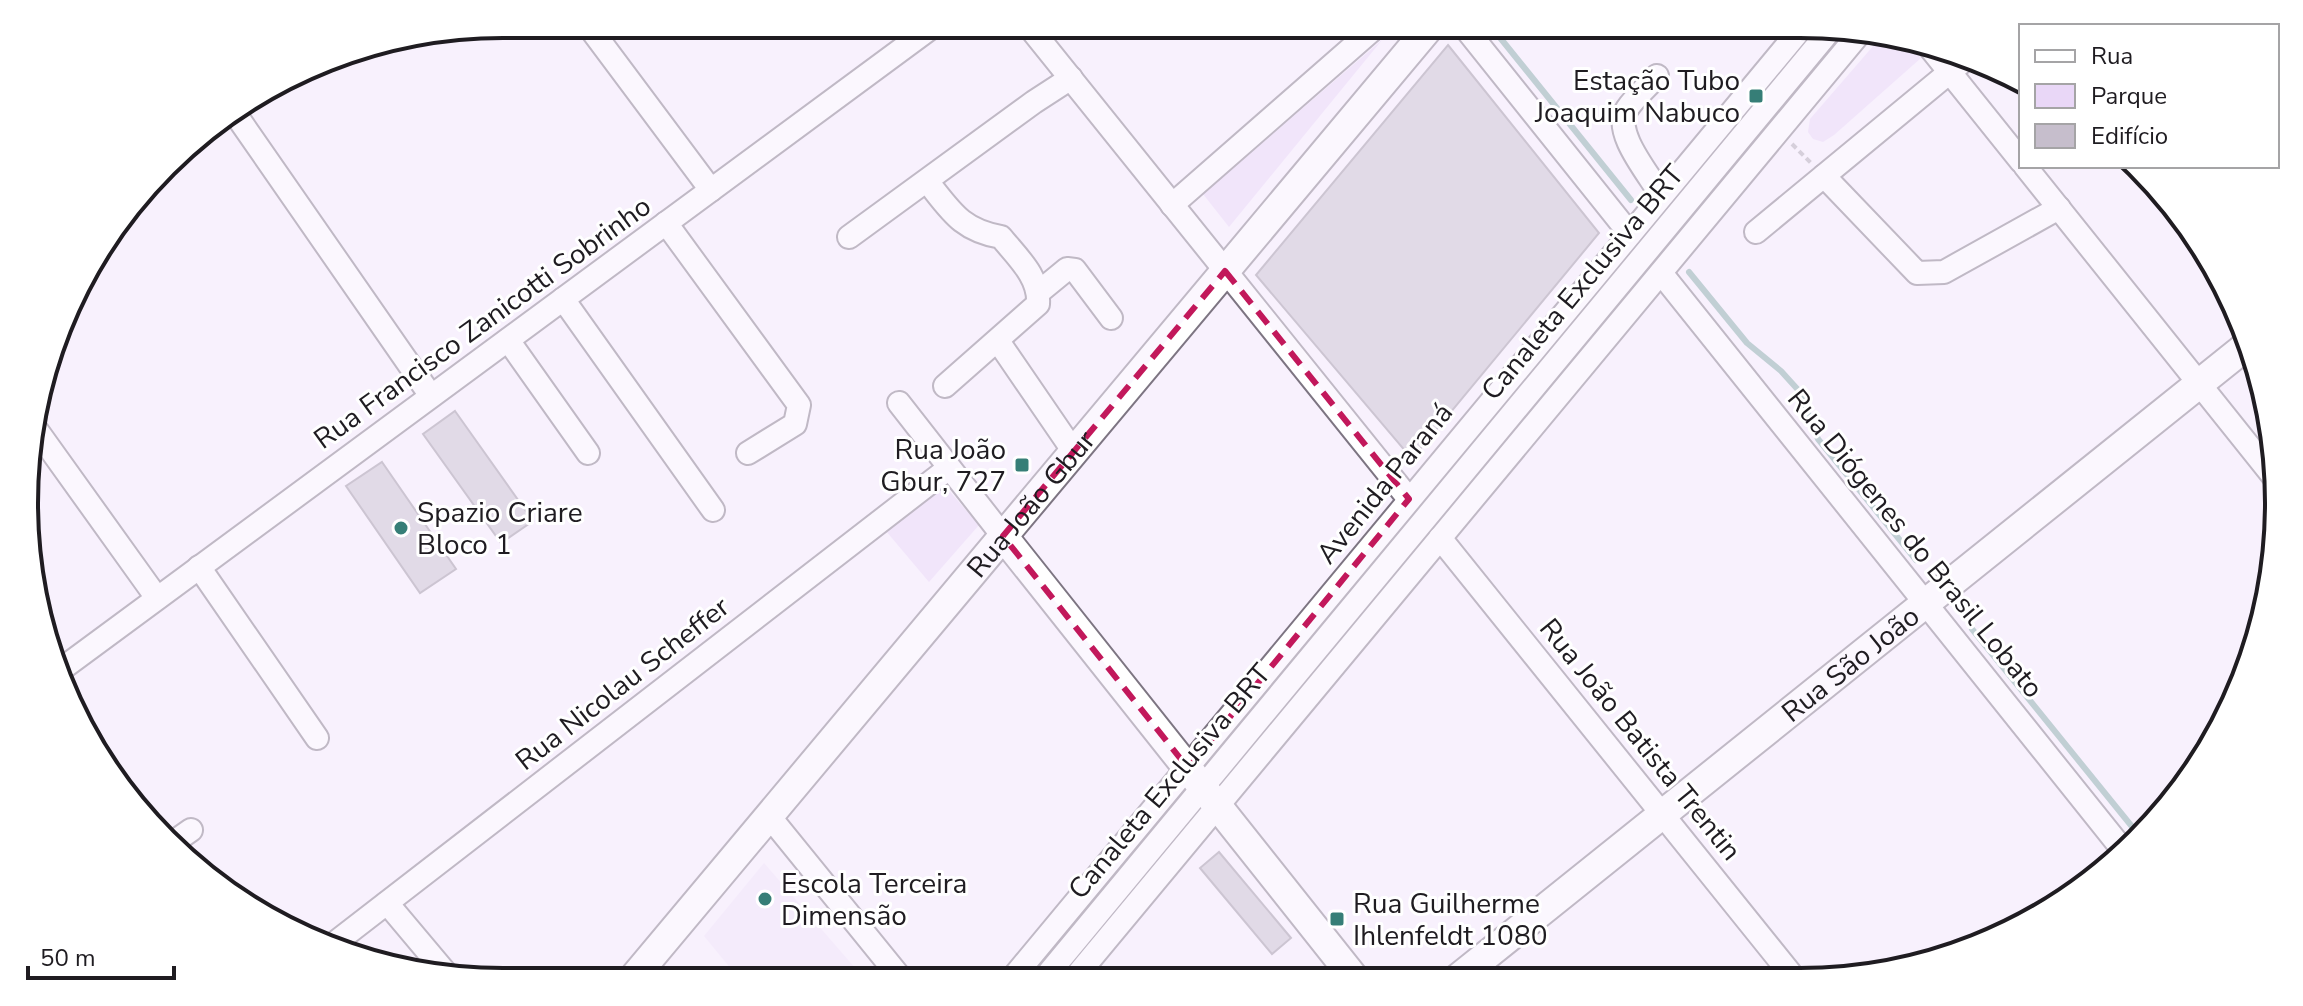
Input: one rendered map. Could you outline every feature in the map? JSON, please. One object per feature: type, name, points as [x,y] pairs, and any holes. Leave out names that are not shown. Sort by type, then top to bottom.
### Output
[{"type":"main road","name":"Rua João Gbur","points":[[642,968],[1420,38]]},
{"type":"main road","name":"Rua São João","points":[[1471,968],[2239,352]]},
{"type":"main road","points":[[1003,536],[1346,968]]},
{"type":"street","points":[[597,38],[711,190]]},
{"type":"street","name":"Rua Francisco Zanicotti Sobrinho","points":[[67,665],[917,38]]},
{"type":"street","points":[[1038,38],[1409,499]]},
{"type":"street","points":[[1172,205],[1363,38]]},
{"type":"street","points":[[1473,38],[1630,234]]},
{"type":"street","name":"Avenida Paraná","points":[[1081,968],[1203,787],[1409,499],[1793,38]]},
{"type":"street","name":"Canaleta Exclusiva BRT","points":[[1053,968],[1823,39]]},
{"type":"street","name":"Avenida Paraná","points":[[1023,968],[1203,787],[1440,538],[1853,41]]},
{"type":"street","points":[[1941,60],[2019,158]]},
{"type":"street","points":[[1756,232],[1957,66]]},
{"type":"street","points":[[1657,76],[1625,111],[1622,123],[1624,137],[1661,195]]},
{"type":"street","points":[[849,237],[1071,78]]},
{"type":"street","points":[[239,120],[431,396]]},
{"type":"street","points":[[2027,168],[2263,464]]},
{"type":"street","points":[[1824,176],[1917,273],[1944,272],[2059,208]]},
{"type":"street","points":[[927,181],[960,222],[981,233],[1001,237],[1033,277],[1039,292],[1038,304],[945,386]]},
{"type":"street","points":[[666,223],[799,405],[795,424],[748,453]]},
{"type":"street","points":[[1039,292],[1067,269],[1075,270],[1111,318]]},
{"type":"street","name":"Rua Diógenes do Brasil Lobato","points":[[1661,273],[2117,843]]},
{"type":"street","points":[[563,299],[713,510]]},
{"type":"street","points":[[508,340],[588,453]]},
{"type":"street","points":[[998,341],[1074,452]]},
{"type":"street","points":[[1486,406],[1568,347]]},
{"type":"street","points":[[899,403],[1003,536]]},
{"type":"street","points":[[43,438],[157,598]]},
{"type":"street","name":"Rua Nicolau Scheffer","points":[[341,938],[949,468]]},
{"type":"street","name":"Rua João Batista Trentin","points":[[1440,538],[1786,968]]},
{"type":"street","points":[[199,567],[317,738]]},
{"type":"street","points":[[769,816],[892,968]]},
{"type":"street","points":[[180,838],[191,830]]},
{"type":"street","points":[[387,903],[438,963]]},
{"type":"path","points":[[1779,130],[1824,176]]},
{"type":"highlighted area","points":[[1225,271],[1409,499],[1188,768],[1003,536]]},
{"type":"shaded area","name":"Escola Terceira Dimensão","points":[[764,863],[855,968],[730,968],[704,936]]},
{"type":"green space","points":[[1382,40],[1229,227],[1203,194]]},
{"type":"green space","points":[[1875,44],[1916,53],[1921,58],[1823,142],[1813,139],[1808,132],[1810,119]]},
{"type":"green space","points":[[945,486],[979,525],[929,582],[886,531]]},
{"type":"building","points":[[1448,45],[1599,233],[1412,459],[1256,275]]},
{"type":"building","points":[[455,411],[533,521],[501,543],[423,434]]},
{"type":"building","name":"Spazio Criare Bloco 1","points":[[382,462],[456,569],[420,593],[346,486]]},
{"type":"building","points":[[1219,852],[1291,938],[1272,954],[1200,868]]},
{"type":"waterway","points":[[1500,38],[1631,200]]},
{"type":"waterway","points":[[1689,272],[1747,343],[1781,371],[1800,392],[1818,439],[1916,560]]},
{"type":"waterway","points":[[1972,629],[2133,828]]},
{"type":"place","name":"Estação Tubo Joaquim Nabuco","points":[[1756,96]]},
{"type":"place","name":"Rua João Gbur, 727","points":[[1022,465]]},
{"type":"place","name":"Spazio Criare Bloco 1","points":[[401,528]]},
{"type":"place","name":"Escola Terceira Dimensão","points":[[765,899]]},
{"type":"place","name":"Rua Guilherme Ihlenfeldt 1080","points":[[1337,919]]}]
